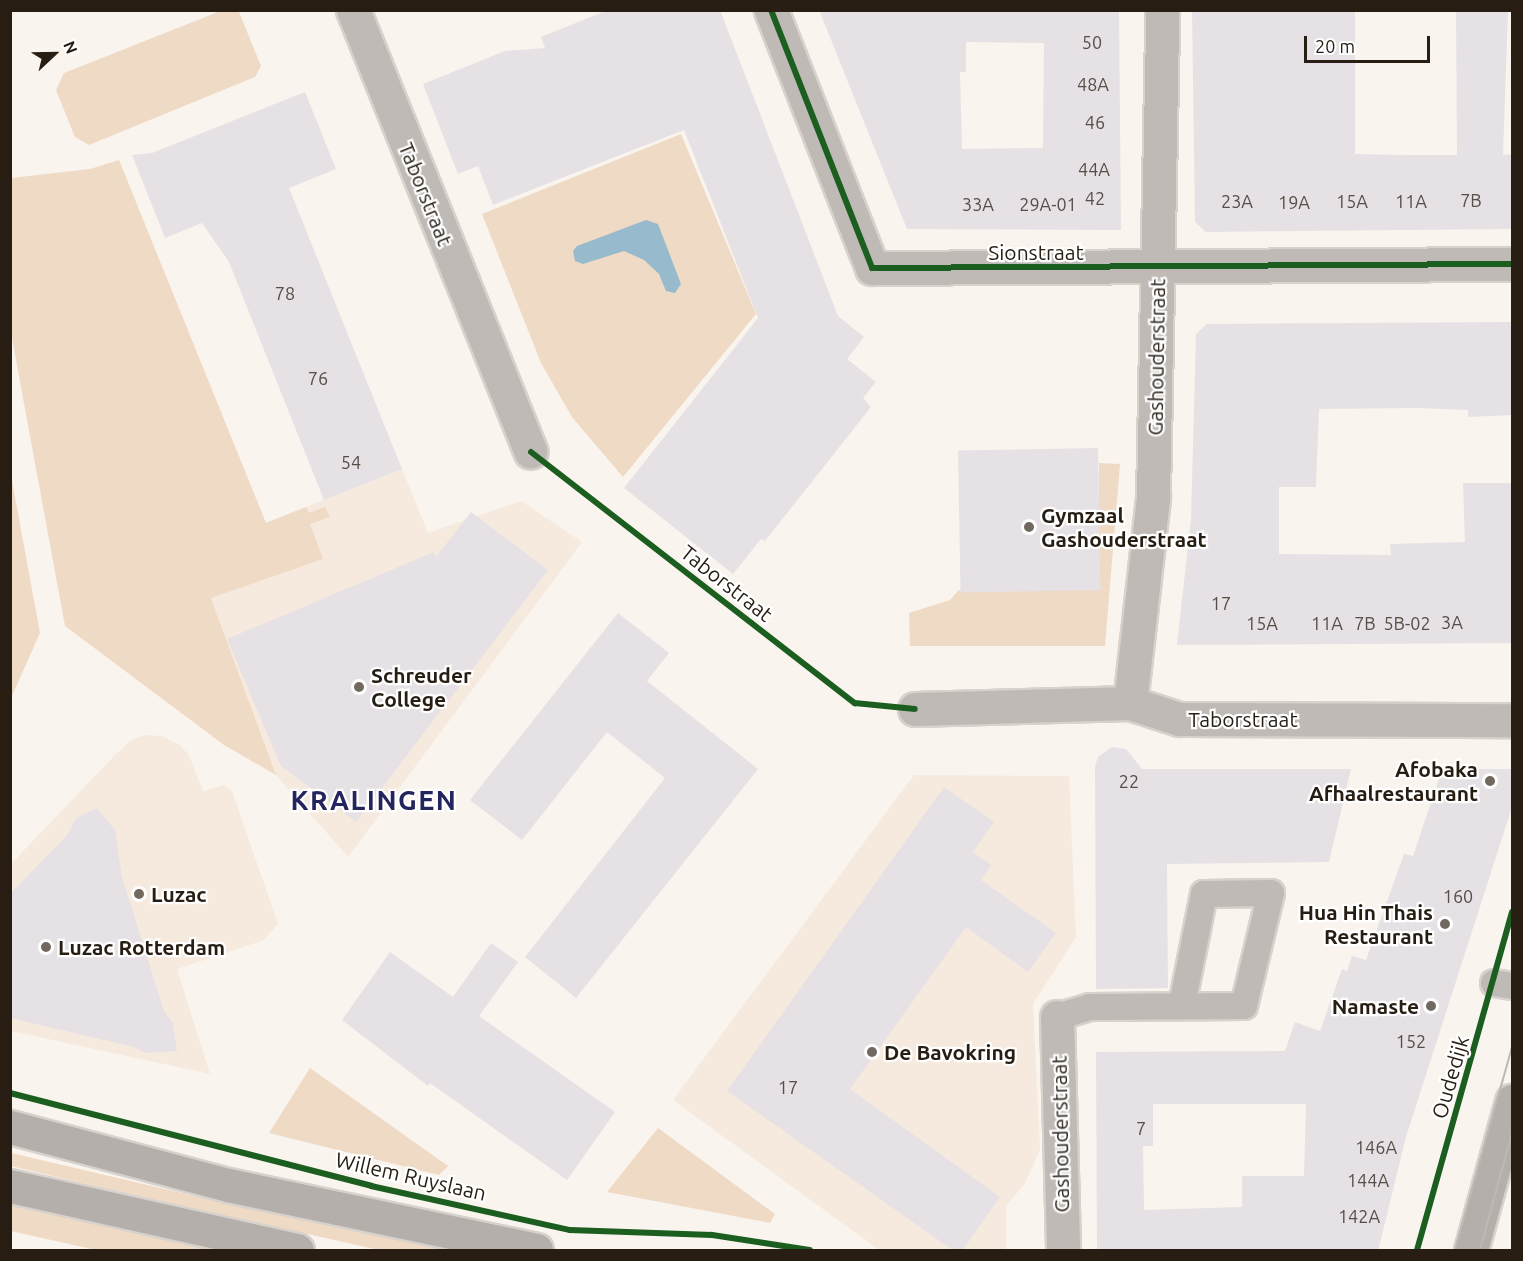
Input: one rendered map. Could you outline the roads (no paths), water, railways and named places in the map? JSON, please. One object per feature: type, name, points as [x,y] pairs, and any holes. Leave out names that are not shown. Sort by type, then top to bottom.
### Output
[{"type":"street","name":"Taborstraat","points":[[353,10],[531,452]]},
{"type":"street","name":"Sionstraat","points":[[771,10],[873,267],[1157,269],[1512,264]]},
{"type":"street","name":"Gashouderstraat","points":[[1130,703],[1153,497],[1162,10]]},
{"type":"street","name":"Taborstraat","points":[[915,709],[1130,703],[1179,719],[1512,720]]},
{"type":"street","name":"Gashouderstraat","points":[[1057,1017],[1063,1251]]},
{"type":"street","points":[[1471,1251],[1512,1101]]},
{"type":"street","points":[[10,1127],[228,1185],[536,1251]]},
{"type":"street","points":[[10,1186],[297,1251]]},
{"type":"lane","points":[[1057,1017],[1090,1007],[1244,1006],[1272,893],[1204,894],[1182,1005]]},
{"type":"water","points":[[646,220],[658,224],[681,284],[675,293],[666,291],[659,274],[644,260],[624,251],[583,264],[575,261],[573,251],[577,246]]},
{"type":"tram line","points":[[1455,1250],[1512,1047]]},
{"type":"tram line","points":[[1480,1250],[1512,1133]]},
{"type":"place","name":"Gymzaal Gashouderstraat","points":[[1029,527]]},
{"type":"place","name":"Schreuder College","points":[[359,687]]},
{"type":"place","name":"Afobaka Afhaalrestaurant","points":[[1490,781]]},
{"type":"place","name":"Luzac","points":[[139,894]]},
{"type":"place","name":"Hua Hin Thais Restaurant","points":[[1445,924]]},
{"type":"place","name":"Luzac Rotterdam","points":[[46,947]]},
{"type":"place","name":"Namaste","points":[[1431,1006]]},
{"type":"place","name":"De Bavokring","points":[[872,1052]]},
{"type":"district","name":"KRALINGEN","points":[[374,801]]}]
